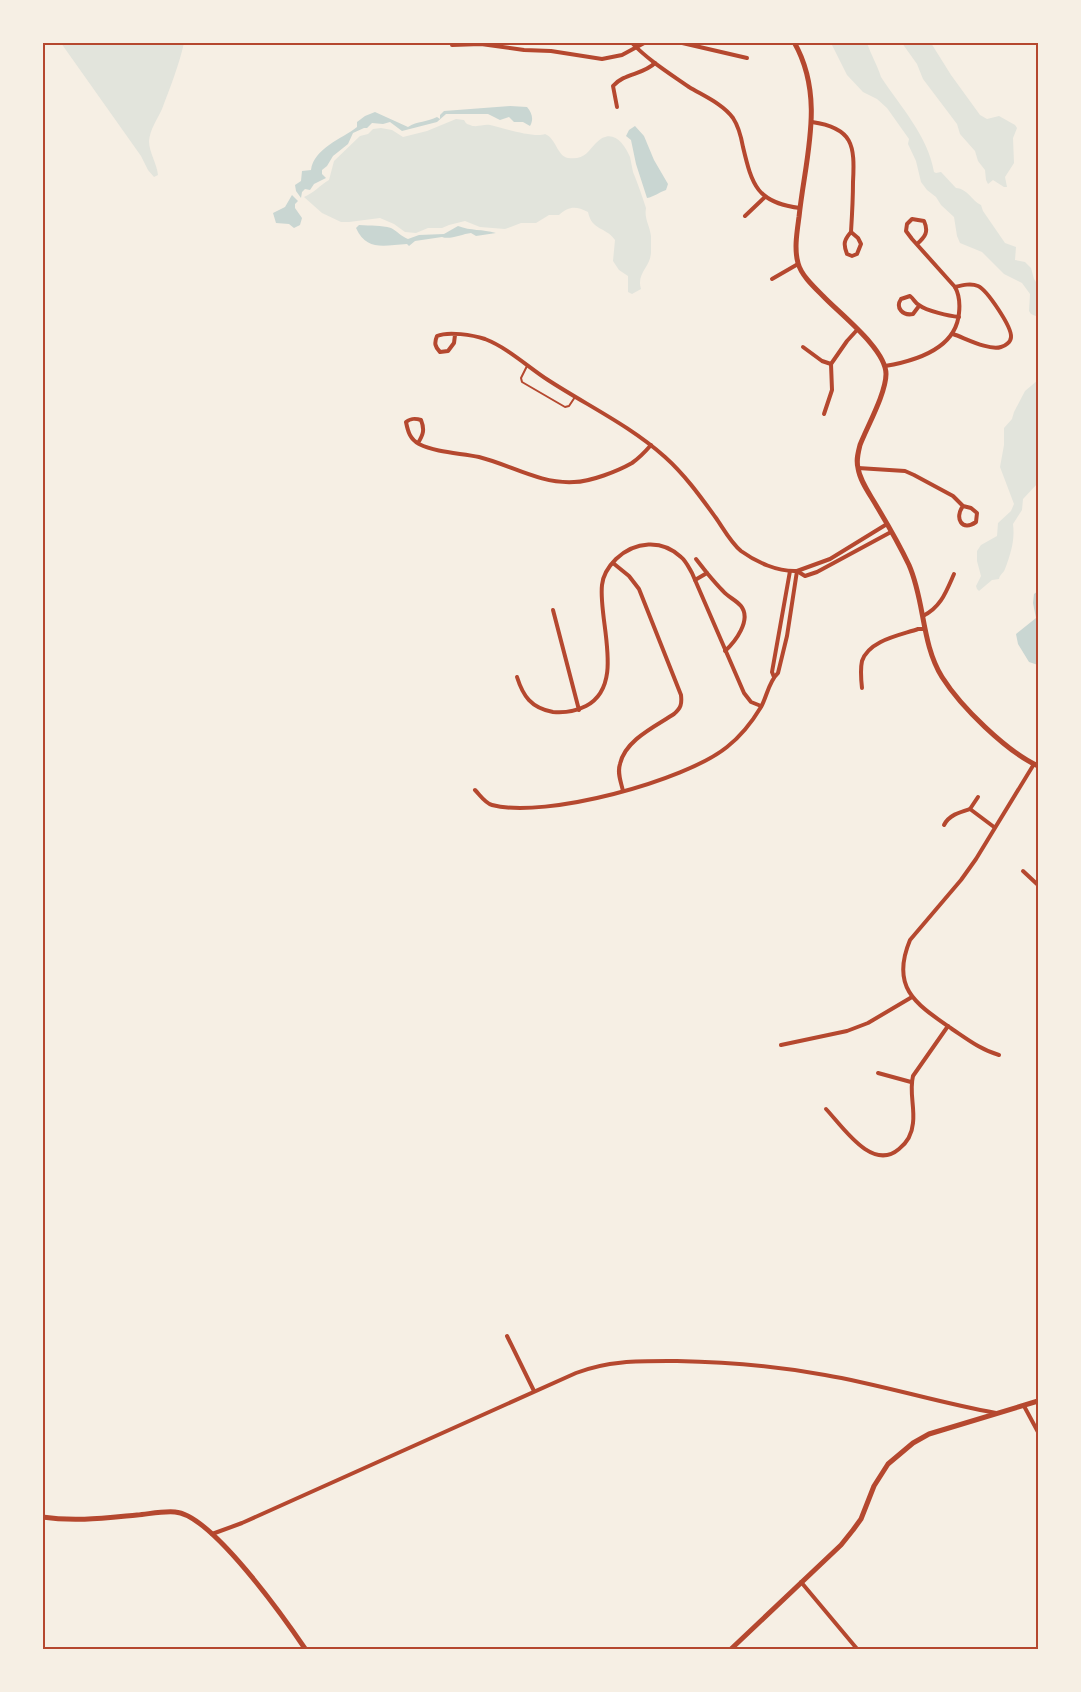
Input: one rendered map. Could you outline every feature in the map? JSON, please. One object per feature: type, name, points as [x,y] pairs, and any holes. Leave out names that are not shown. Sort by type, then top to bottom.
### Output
[{"type":"street","points":[[631,42],[655,63],[732,116],[740,132],[749,173],[755,185],[765,196],[774,202],[800,208]]},
{"type":"street","points":[[452,45],[481,44],[524,50],[551,50],[602,59],[622,55],[646,42]]},
{"type":"street","points":[[678,42],[747,58]]},
{"type":"street","points":[[794,42],[808,75],[812,94],[812,122],[797,237],[798,264],[810,282],[878,353],[886,366],[884,386],[857,456],[858,468],[864,485],[907,560],[916,582],[925,629],[935,664],[950,688],[997,737],[1014,752],[1036,765],[961,880],[910,940],[905,951],[903,963],[904,978],[908,990],[912,997],[927,1012],[986,1052],[998,1055]]},
{"type":"street","points":[[617,107],[613,86],[618,80],[650,68],[655,63]]},
{"type":"street","points":[[812,122],[829,125],[838,130],[851,144],[854,160],[851,232],[844,241],[844,246],[847,254],[852,256],[857,254],[861,244],[858,238],[851,232]]},
{"type":"street","points":[[745,216],[765,196]]},
{"type":"street","points":[[886,366],[910,361],[933,351],[950,339],[959,316],[959,298],[955,287],[917,244],[906,231],[907,224],[912,219],[924,221],[926,226],[924,237],[917,244]]},
{"type":"street","points":[[772,279],[798,264]]},
{"type":"street","points":[[953,334],[992,348],[1001,347],[1008,343],[1011,337],[1010,330],[1003,317],[986,291],[973,284],[955,287]]},
{"type":"street","points":[[919,306],[913,314],[908,315],[902,313],[898,308],[898,303],[901,299],[910,296],[919,306],[944,315],[959,316]]},
{"type":"street","points":[[824,414],[832,390],[831,364],[857,330]]},
{"type":"street","points":[[455,335],[454,343],[448,351],[440,352],[435,347],[437,336],[442,334],[468,334],[486,340],[634,432],[651,445],[685,478],[740,550],[766,565],[797,571],[830,559],[887,524]]},
{"type":"street","points":[[803,347],[822,361],[831,364]]},
{"type":"street","points":[[418,443],[423,434],[424,427],[421,420],[410,419],[406,422],[409,435],[418,443],[429,448],[480,458],[538,478],[558,482],[576,482],[603,475],[630,464],[651,445]]},
{"type":"street","points":[[858,468],[905,471],[924,479],[953,496],[963,506],[971,508],[977,513],[976,522],[970,526],[964,526],[959,521],[958,516],[963,506]]},
{"type":"street","points":[[797,571],[805,576],[818,572],[891,532]]},
{"type":"street","points":[[517,677],[522,692],[535,705],[545,710],[554,712],[579,710],[598,696],[607,679],[608,666],[602,611],[604,575],[612,563],[631,548],[644,544],[656,544],[674,551],[683,558],[695,580],[725,652],[747,698],[761,706]]},
{"type":"street","points":[[696,559],[745,613],[742,628],[736,640],[725,652]]},
{"type":"street","points":[[612,563],[629,576],[639,589],[681,695],[682,703],[679,710],[638,739],[626,752],[619,765],[619,775],[623,791]]},
{"type":"street","points":[[774,677],[772,672],[790,571]]},
{"type":"street","points":[[476,790],[490,804],[505,807],[566,805],[646,785],[705,762],[726,748],[742,734],[761,706],[774,677],[778,673],[787,636],[797,571]]},
{"type":"street","points":[[695,580],[707,573]]},
{"type":"street","points":[[923,616],[937,607],[943,600],[954,574]]},
{"type":"street","points":[[553,610],[579,710]]},
{"type":"street","points":[[783,612],[791,611]]},
{"type":"street","points":[[862,688],[862,661],[869,651],[878,643],[918,629],[925,629]]},
{"type":"street","points":[[779,636],[787,636]]},
{"type":"street","points":[[944,825],[954,815],[970,808],[978,796]]},
{"type":"street","points":[[970,808],[994,827]]},
{"type":"street","points":[[1024,871],[1038,885]]},
{"type":"street","points":[[781,1045],[847,1031],[868,1023],[912,997]]},
{"type":"street","points":[[826,1109],[867,1151],[879,1156],[896,1152],[910,1137],[913,1122],[911,1082],[919,1066],[948,1026]]},
{"type":"street","points":[[878,1074],[911,1082]]},
{"type":"street","points":[[507,1336],[534,1391]]},
{"type":"street","points":[[212,1534],[251,1519],[582,1370],[604,1364],[643,1361],[780,1367],[826,1375],[998,1414]]},
{"type":"street","points":[[730,1650],[840,1545],[853,1530],[861,1520],[880,1474],[899,1454],[929,1434],[1038,1401]]},
{"type":"street","points":[[1024,1406],[1038,1432]]},
{"type":"street","points":[[42,1517],[86,1520],[176,1512],[189,1515],[212,1534],[263,1590],[306,1650]]},
{"type":"street","points":[[801,1582],[858,1650]]},
{"type":"lane","points":[[527,366],[521,378],[522,382],[565,407],[569,406],[575,397]]},
{"type":"shaded area","points":[[61,43],[184,43],[180,60],[149,141],[158,175],[154,177],[148,170],[141,156]]},
{"type":"shaded area","points":[[831,43],[867,43],[881,77],[920,134],[931,159],[934,172],[941,172],[956,188],[967,192],[981,205],[983,211],[1005,243],[1016,247],[1015,260],[1025,262],[1031,268],[1038,285],[1038,317],[1029,311],[1030,294],[1022,283],[1004,274],[982,252],[960,243],[954,217],[921,182],[916,161],[908,144],[909,139],[887,108],[877,99],[863,92],[847,75]]},
{"type":"shaded area","points":[[902,43],[931,43],[980,115],[987,119],[999,116],[1015,125],[1017,128],[1013,138],[1014,163],[1005,177],[1007,187],[993,180],[988,184],[985,170],[978,161],[975,151],[960,134],[957,124],[923,79],[917,64]]},
{"type":"shaded area","points":[[510,106],[527,107],[532,116],[530,126],[523,122],[514,122],[509,117],[500,120],[488,114],[446,114],[437,122],[402,131],[390,122],[383,124],[372,123],[367,128],[353,133],[348,144],[333,156],[322,170],[322,174],[326,178],[314,184],[310,190],[305,189],[302,192],[301,198],[296,191],[295,185],[301,181],[302,171],[311,170],[313,162],[323,150],[357,127],[357,122],[365,116],[375,112],[408,127],[437,117],[440,119],[440,115],[444,111]]},
{"type":"shaded area","points":[[456,119],[464,120],[472,126],[490,125],[526,134],[545,134],[552,139],[561,154],[568,158],[582,157],[596,143],[607,136],[612,136],[621,142],[630,157],[633,172],[646,208],[651,236],[651,252],[649,262],[640,279],[641,289],[632,294],[628,292],[628,276],[619,270],[613,261],[615,240],[592,222],[588,212],[580,209],[569,209],[559,215],[549,215],[536,223],[521,223],[505,229],[480,227],[465,221],[442,228],[428,228],[416,233],[405,232],[394,224],[380,218],[341,222],[322,213],[304,197],[329,180],[334,161],[360,136],[368,134],[373,129],[392,130],[403,137],[427,131]]},
{"type":"shaded area","points":[[635,126],[644,136],[654,160],[668,184],[666,190],[652,197],[647,198],[636,164],[631,140],[626,136],[629,130]]},
{"type":"shaded area","points":[[292,195],[298,201],[295,204],[295,208],[302,218],[300,225],[294,228],[289,224],[276,223],[273,213],[285,207]]},
{"type":"shaded area","points":[[359,225],[391,228],[408,239],[419,235],[444,234],[458,226],[496,233],[476,236],[471,233],[415,241],[409,246],[407,244],[384,246],[371,244],[360,236],[356,228]]},
{"type":"shaded area","points":[[1038,380],[1038,483],[1023,499],[1022,510],[1013,524],[1012,546],[1004,571],[999,579],[992,580],[979,591],[976,586],[981,576],[977,561],[977,551],[981,545],[997,536],[998,523],[1011,511],[1014,504],[1000,467],[1004,445],[1004,428],[1012,419],[1025,391]]},
{"type":"shaded area","points":[[1038,591],[1038,665],[1029,662],[1018,644],[1016,634],[1036,618],[1033,603],[1034,594]]}]
